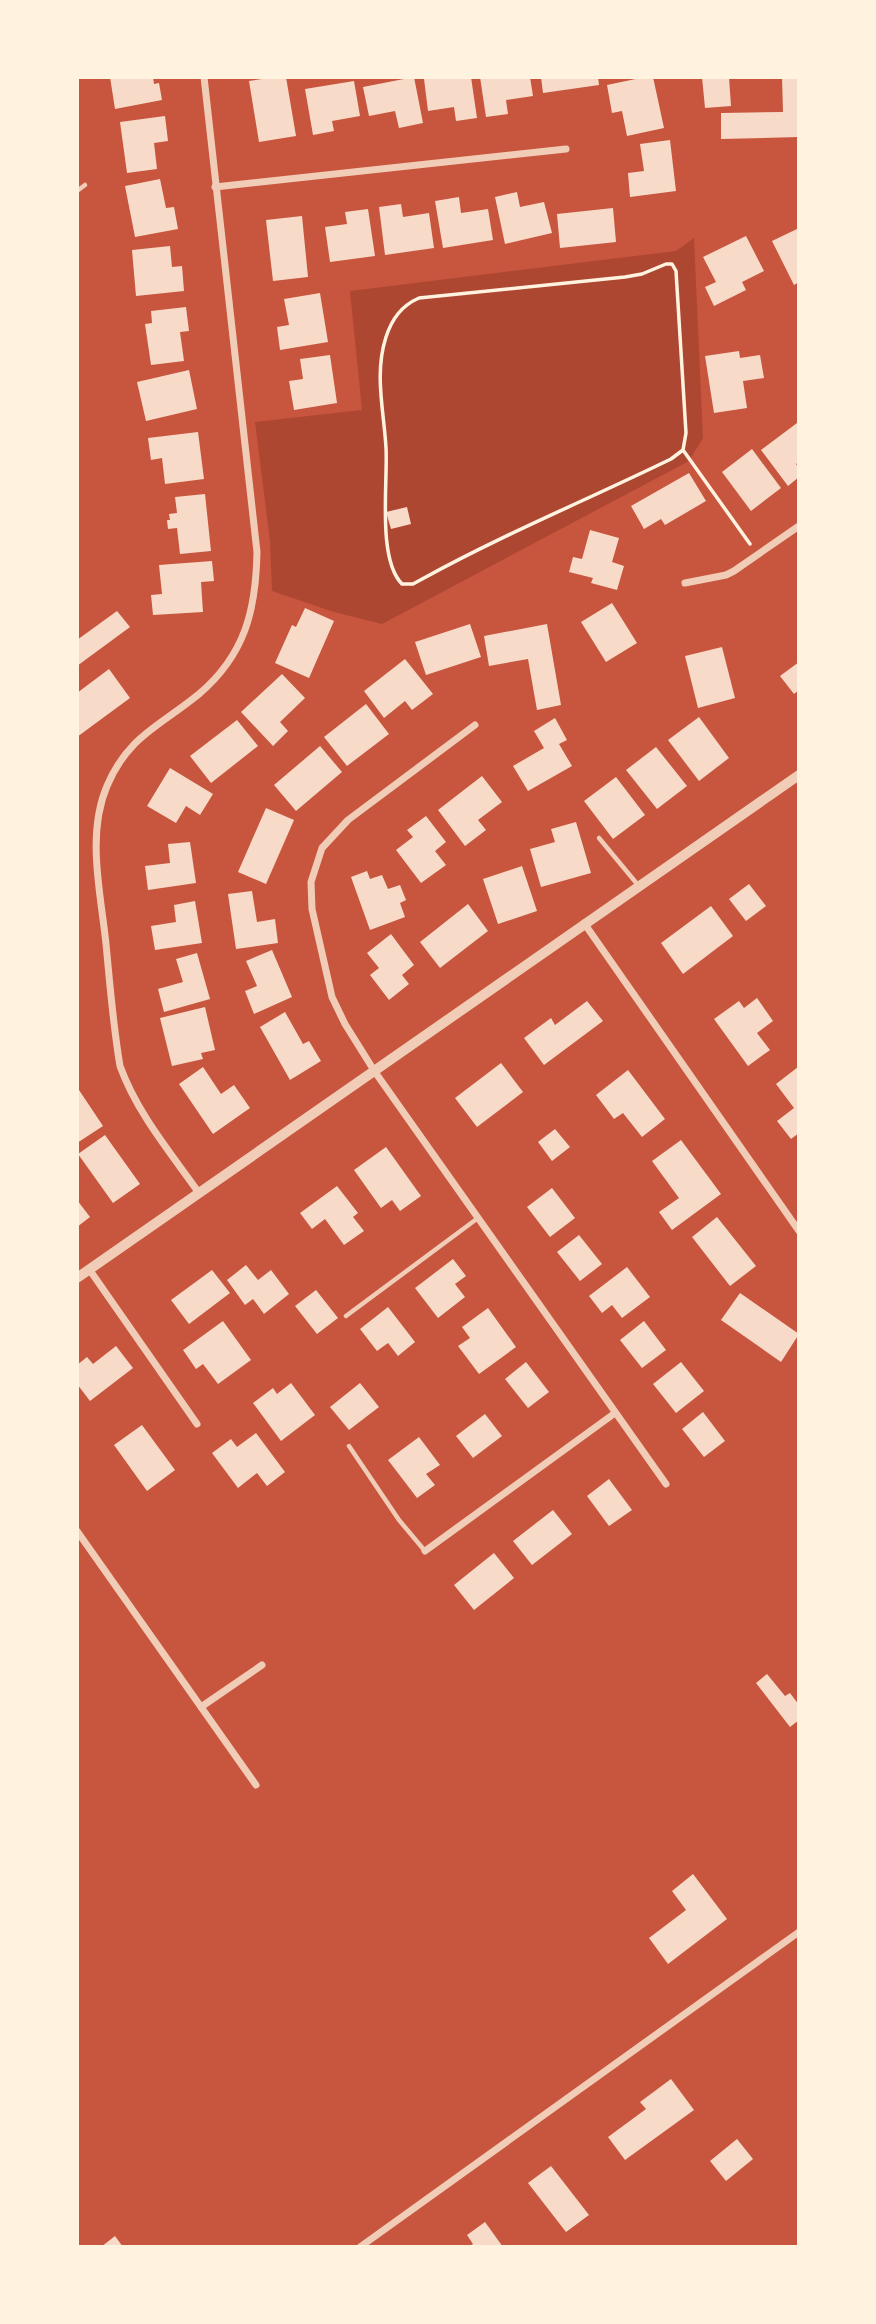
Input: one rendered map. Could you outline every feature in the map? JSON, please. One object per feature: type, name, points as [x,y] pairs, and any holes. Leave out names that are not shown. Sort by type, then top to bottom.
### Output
[{"type":"street","points":[[199,1193],[141,1112],[120,1066],[96,830],[106,788],[128,749],[197,695],[224,668],[236,650],[253,606],[257,552],[204,77]]},
{"type":"street","points":[[215,187],[566,149]]},
{"type":"street","points":[[685,583],[726,575],[799,526]]},
{"type":"street","points":[[475,724],[348,820],[323,848],[311,882],[312,909],[332,997],[345,1024],[375,1072],[666,1484]]},
{"type":"street","points":[[77,1278],[799,775]]},
{"type":"street","points":[[584,923],[799,1231]]},
{"type":"street","points":[[89,1269],[197,1424]]},
{"type":"street","points":[[425,1551],[615,1413]]},
{"type":"street","points":[[77,1531],[256,1786]]},
{"type":"street","points":[[201,1707],[262,1665]]},
{"type":"street","points":[[360,2247],[799,1932]]},
{"type":"lane","points":[[77,191],[85,185]]},
{"type":"lane","points":[[599,838],[638,886]]},
{"type":"lane","points":[[346,1316],[479,1218]]},
{"type":"lane","points":[[349,1446],[398,1520],[425,1551]]},
{"type":"path","points":[[683,450],[671,459],[575,506],[495,540],[412,584],[402,583],[393,570],[384,517],[386,447],[379,370],[386,336],[398,312],[407,303],[419,298],[625,277],[672,264],[676,271],[686,433],[683,450],[757,554]]},
{"type":"shaded area","points":[[694,238],[703,438],[689,461],[382,624],[334,612],[272,591],[270,541],[255,422],[362,410],[350,291],[676,251]]},
{"type":"building","points":[[110,77],[153,77],[154,84],[159,83],[162,100],[115,109]]},
{"type":"building","points":[[286,77],[296,136],[259,142],[249,81]]},
{"type":"building","points":[[414,77],[423,123],[399,128],[395,111],[369,116],[363,87]]},
{"type":"building","points":[[471,77],[477,118],[456,121],[454,107],[428,111],[424,79]]},
{"type":"building","points":[[480,77],[530,77],[533,96],[506,100],[508,114],[486,117]]},
{"type":"building","points":[[541,77],[598,77],[599,85],[543,93]]},
{"type":"building","points":[[653,77],[664,128],[627,136],[622,111],[612,113],[607,85]]},
{"type":"building","points":[[702,77],[729,77],[731,106],[705,108]]},
{"type":"building","points":[[782,77],[799,77],[799,137],[721,139],[721,113],[783,112]]},
{"type":"building","points":[[354,81],[360,116],[332,121],[334,131],[313,135],[305,89]]},
{"type":"building","points":[[165,116],[168,141],[154,143],[157,169],[127,173],[120,122]]},
{"type":"building","points":[[670,140],[676,191],[630,197],[628,173],[644,171],[640,144]]},
{"type":"building","points":[[160,179],[166,208],[174,207],[178,229],[135,237],[125,186]]},
{"type":"building","points":[[517,192],[520,207],[544,202],[552,233],[505,244],[495,197]]},
{"type":"building","points":[[459,197],[461,213],[488,209],[493,240],[443,248],[435,201]]},
{"type":"building","points":[[401,204],[403,217],[429,213],[434,248],[385,255],[379,207]]},
{"type":"building","points":[[613,208],[616,242],[560,248],[557,214]]},
{"type":"building","points":[[368,209],[375,256],[330,262],[325,227],[347,224],[345,212]]},
{"type":"building","points":[[302,216],[308,277],[273,281],[266,220]]},
{"type":"building","points":[[799,228],[799,282],[794,285],[772,241]]},
{"type":"building","points":[[746,236],[764,271],[742,282],[746,290],[714,306],[705,287],[716,282],[703,257]]},
{"type":"building","points":[[170,246],[172,267],[182,266],[184,291],[136,296],[132,250]]},
{"type":"building","points":[[320,293],[328,342],[280,350],[277,327],[289,325],[284,299]]},
{"type":"building","points":[[186,307],[189,331],[180,332],[184,361],[151,365],[145,324],[152,323],[151,311]]},
{"type":"building","points":[[739,351],[740,358],[760,355],[764,378],[743,381],[747,408],[714,413],[705,356]]},
{"type":"building","points":[[330,355],[337,403],[294,410],[289,381],[303,379],[300,359]]},
{"type":"building","points":[[189,370],[197,409],[146,421],[137,382]]},
{"type":"building","points":[[797,423],[799,462],[796,464],[799,477],[788,486],[761,450]]},
{"type":"building","points":[[198,432],[204,479],[165,484],[162,458],[151,460],[148,438]]},
{"type":"building","points":[[752,449],[781,488],[751,511],[722,472]]},
{"type":"building","points":[[689,473],[706,501],[665,525],[661,519],[644,529],[631,506]]},
{"type":"building","points":[[205,494],[211,551],[180,554],[177,528],[168,529],[167,520],[170,520],[169,514],[177,513],[175,497]]},
{"type":"building","points":[[407,507],[411,524],[391,529],[386,512]]},
{"type":"building","points":[[590,530],[619,538],[612,562],[624,566],[617,590],[591,583],[593,578],[569,572],[573,557],[582,559]]},
{"type":"building","points":[[212,561],[214,581],[201,582],[203,612],[153,615],[151,595],[162,594],[159,565]]},
{"type":"building","points":[[612,603],[637,643],[606,662],[581,622]]},
{"type":"building","points":[[305,608],[334,621],[309,678],[275,663],[292,625],[296,627]]},
{"type":"building","points":[[117,611],[130,627],[77,666],[77,640]]},
{"type":"building","points":[[470,624],[481,657],[426,675],[415,642]]},
{"type":"building","points":[[547,624],[561,705],[537,710],[528,659],[489,666],[484,636]]},
{"type":"building","points":[[722,647],[735,698],[698,708],[685,656]]},
{"type":"building","points":[[405,659],[433,694],[412,710],[405,701],[384,718],[364,691]]},
{"type":"building","points":[[799,662],[799,690],[794,694],[780,676]]},
{"type":"building","points":[[109,669],[130,698],[77,737],[77,693]]},
{"type":"building","points":[[282,674],[305,698],[280,722],[288,731],[273,746],[241,712]]},
{"type":"building","points":[[366,704],[389,734],[347,766],[324,737]]},
{"type":"building","points":[[699,717],[729,758],[699,781],[668,740]]},
{"type":"building","points":[[555,718],[567,740],[559,744],[572,766],[528,791],[513,766],[544,748],[534,731]]},
{"type":"building","points":[[237,720],[258,746],[211,783],[190,756]]},
{"type":"building","points":[[320,746],[342,772],[296,811],[274,785]]},
{"type":"building","points":[[656,747],[687,786],[657,809],[626,770]]},
{"type":"building","points":[[170,768],[213,794],[200,815],[186,806],[176,823],[147,806]]},
{"type":"building","points":[[482,776],[502,802],[478,820],[486,830],[465,846],[438,810]]},
{"type":"building","points":[[616,777],[645,815],[613,839],[584,801]]},
{"type":"building","points":[[266,808],[294,820],[266,884],[238,872]]},
{"type":"building","points":[[426,816],[446,842],[435,851],[446,865],[421,883],[396,850],[413,837],[407,830]]},
{"type":"building","points":[[576,822],[591,873],[541,887],[530,849],[555,842],[551,829]]},
{"type":"building","points":[[190,842],[196,883],[148,890],[145,866],[170,863],[168,844]]},
{"type":"building","points":[[522,866],[537,911],[498,924],[483,879]]},
{"type":"building","points":[[367,871],[370,879],[382,875],[388,889],[400,885],[406,900],[400,903],[405,917],[370,930],[351,877]]},
{"type":"building","points":[[749,884],[766,906],[746,921],[729,899]]},
{"type":"building","points":[[252,891],[257,922],[275,919],[278,943],[236,949],[228,894]]},
{"type":"building","points":[[195,901],[202,943],[155,950],[151,926],[176,922],[174,905]]},
{"type":"building","points":[[468,904],[488,931],[440,968],[420,942]]},
{"type":"building","points":[[711,906],[733,936],[683,974],[661,943]]},
{"type":"building","points":[[391,934],[414,965],[402,975],[409,984],[389,1000],[370,975],[379,968],[367,953]]},
{"type":"building","points":[[272,950],[292,997],[254,1014],[245,991],[257,986],[246,961]]},
{"type":"building","points":[[197,953],[210,999],[164,1012],[158,989],[183,982],[176,959]]},
{"type":"building","points":[[757,998],[773,1021],[757,1033],[770,1050],[748,1066],[714,1019],[739,1001],[744,1008]]},
{"type":"building","points":[[587,1001],[603,1021],[544,1065],[524,1038],[551,1018],[555,1025]]},
{"type":"building","points":[[205,1007],[215,1050],[201,1053],[203,1059],[172,1066],[160,1018]]},
{"type":"building","points":[[285,1012],[303,1044],[309,1041],[321,1061],[290,1080],[260,1027]]},
{"type":"building","points":[[501,1063],[523,1092],[477,1127],[455,1098]]},
{"type":"building","points":[[203,1067],[221,1094],[234,1085],[250,1108],[213,1134],[179,1084]]},
{"type":"building","points":[[798,1067],[799,1133],[791,1139],[777,1121],[794,1108],[776,1084]]},
{"type":"building","points":[[628,1070],[665,1119],[642,1137],[623,1113],[614,1119],[596,1095]]},
{"type":"building","points":[[77,1087],[103,1126],[77,1143]]},
{"type":"building","points":[[555,1129],[570,1147],[552,1161],[538,1142]]},
{"type":"building","points":[[105,1135],[140,1184],[113,1203],[78,1154]]},
{"type":"building","points":[[681,1140],[721,1194],[672,1230],[659,1212],[679,1198],[652,1161]]},
{"type":"building","points":[[386,1147],[421,1196],[400,1211],[392,1200],[381,1208],[354,1170]]},
{"type":"building","points":[[337,1186],[358,1213],[353,1217],[364,1231],[344,1245],[325,1219],[312,1229],[300,1213]]},
{"type":"building","points":[[552,1188],[575,1218],[550,1237],[527,1207]]},
{"type":"building","points":[[77,1200],[90,1217],[77,1227]]},
{"type":"building","points":[[717,1217],[756,1266],[730,1286],[692,1237]]},
{"type":"building","points":[[579,1235],[602,1264],[580,1281],[557,1252]]},
{"type":"building","points":[[453,1259],[466,1276],[455,1284],[465,1297],[438,1318],[415,1288]]},
{"type":"building","points":[[246,1265],[258,1280],[271,1270],[289,1294],[264,1314],[253,1299],[245,1305],[227,1280]]},
{"type":"building","points":[[627,1267],[650,1297],[622,1318],[612,1305],[602,1313],[589,1296]]},
{"type":"building","points":[[212,1270],[230,1293],[189,1324],[171,1300]]},
{"type":"building","points":[[316,1290],[338,1318],[317,1334],[295,1306]]},
{"type":"building","points":[[740,1293],[799,1334],[781,1362],[721,1320]]},
{"type":"building","points":[[388,1307],[415,1342],[398,1356],[388,1343],[377,1351],[360,1329]]},
{"type":"building","points":[[488,1308],[516,1347],[479,1374],[458,1346],[470,1338],[462,1327]]},
{"type":"building","points":[[223,1321],[251,1360],[218,1384],[203,1364],[196,1369],[183,1350]]},
{"type":"building","points":[[644,1321],[666,1350],[642,1368],[620,1340]]},
{"type":"building","points":[[116,1346],[133,1368],[90,1401],[77,1384],[77,1365],[87,1357],[93,1364]]},
{"type":"building","points":[[526,1362],[549,1392],[528,1408],[505,1379]]},
{"type":"building","points":[[681,1362],[704,1391],[676,1413],[653,1384]]},
{"type":"building","points":[[291,1383],[315,1415],[281,1441],[253,1403],[273,1388],[277,1394]]},
{"type":"building","points":[[360,1383],[379,1407],[349,1430],[330,1407]]},
{"type":"building","points":[[703,1412],[725,1441],[704,1457],[682,1429]]},
{"type":"building","points":[[485,1414],[502,1436],[473,1458],[456,1436]]},
{"type":"building","points":[[142,1425],[175,1470],[147,1491],[114,1445]]},
{"type":"building","points":[[256,1433],[285,1472],[267,1486],[257,1473],[238,1488],[212,1453],[231,1439],[237,1447]]},
{"type":"building","points":[[419,1437],[440,1465],[426,1474],[435,1485],[417,1498],[388,1460]]},
{"type":"building","points":[[609,1479],[632,1510],[609,1526],[587,1496]]},
{"type":"building","points":[[553,1510],[572,1534],[532,1565],[513,1541]]},
{"type":"building","points":[[494,1553],[514,1578],[474,1610],[454,1585]]},
{"type":"building","points":[[767,1674],[785,1696],[790,1693],[799,1705],[799,1720],[790,1727],[756,1683]]},
{"type":"building","points":[[693,1874],[727,1919],[668,1964],[649,1938],[686,1910],[672,1891]]},
{"type":"building","points":[[671,2079],[694,2110],[625,2160],[608,2137],[646,2109],[640,2102]]},
{"type":"building","points":[[737,2139],[753,2159],[726,2181],[710,2161]]},
{"type":"building","points":[[551,2166],[589,2215],[566,2232],[528,2183]]},
{"type":"building","points":[[485,2222],[503,2247],[468,2247],[473,2244],[467,2235]]},
{"type":"building","points":[[115,2236],[123,2247],[101,2247]]}]
